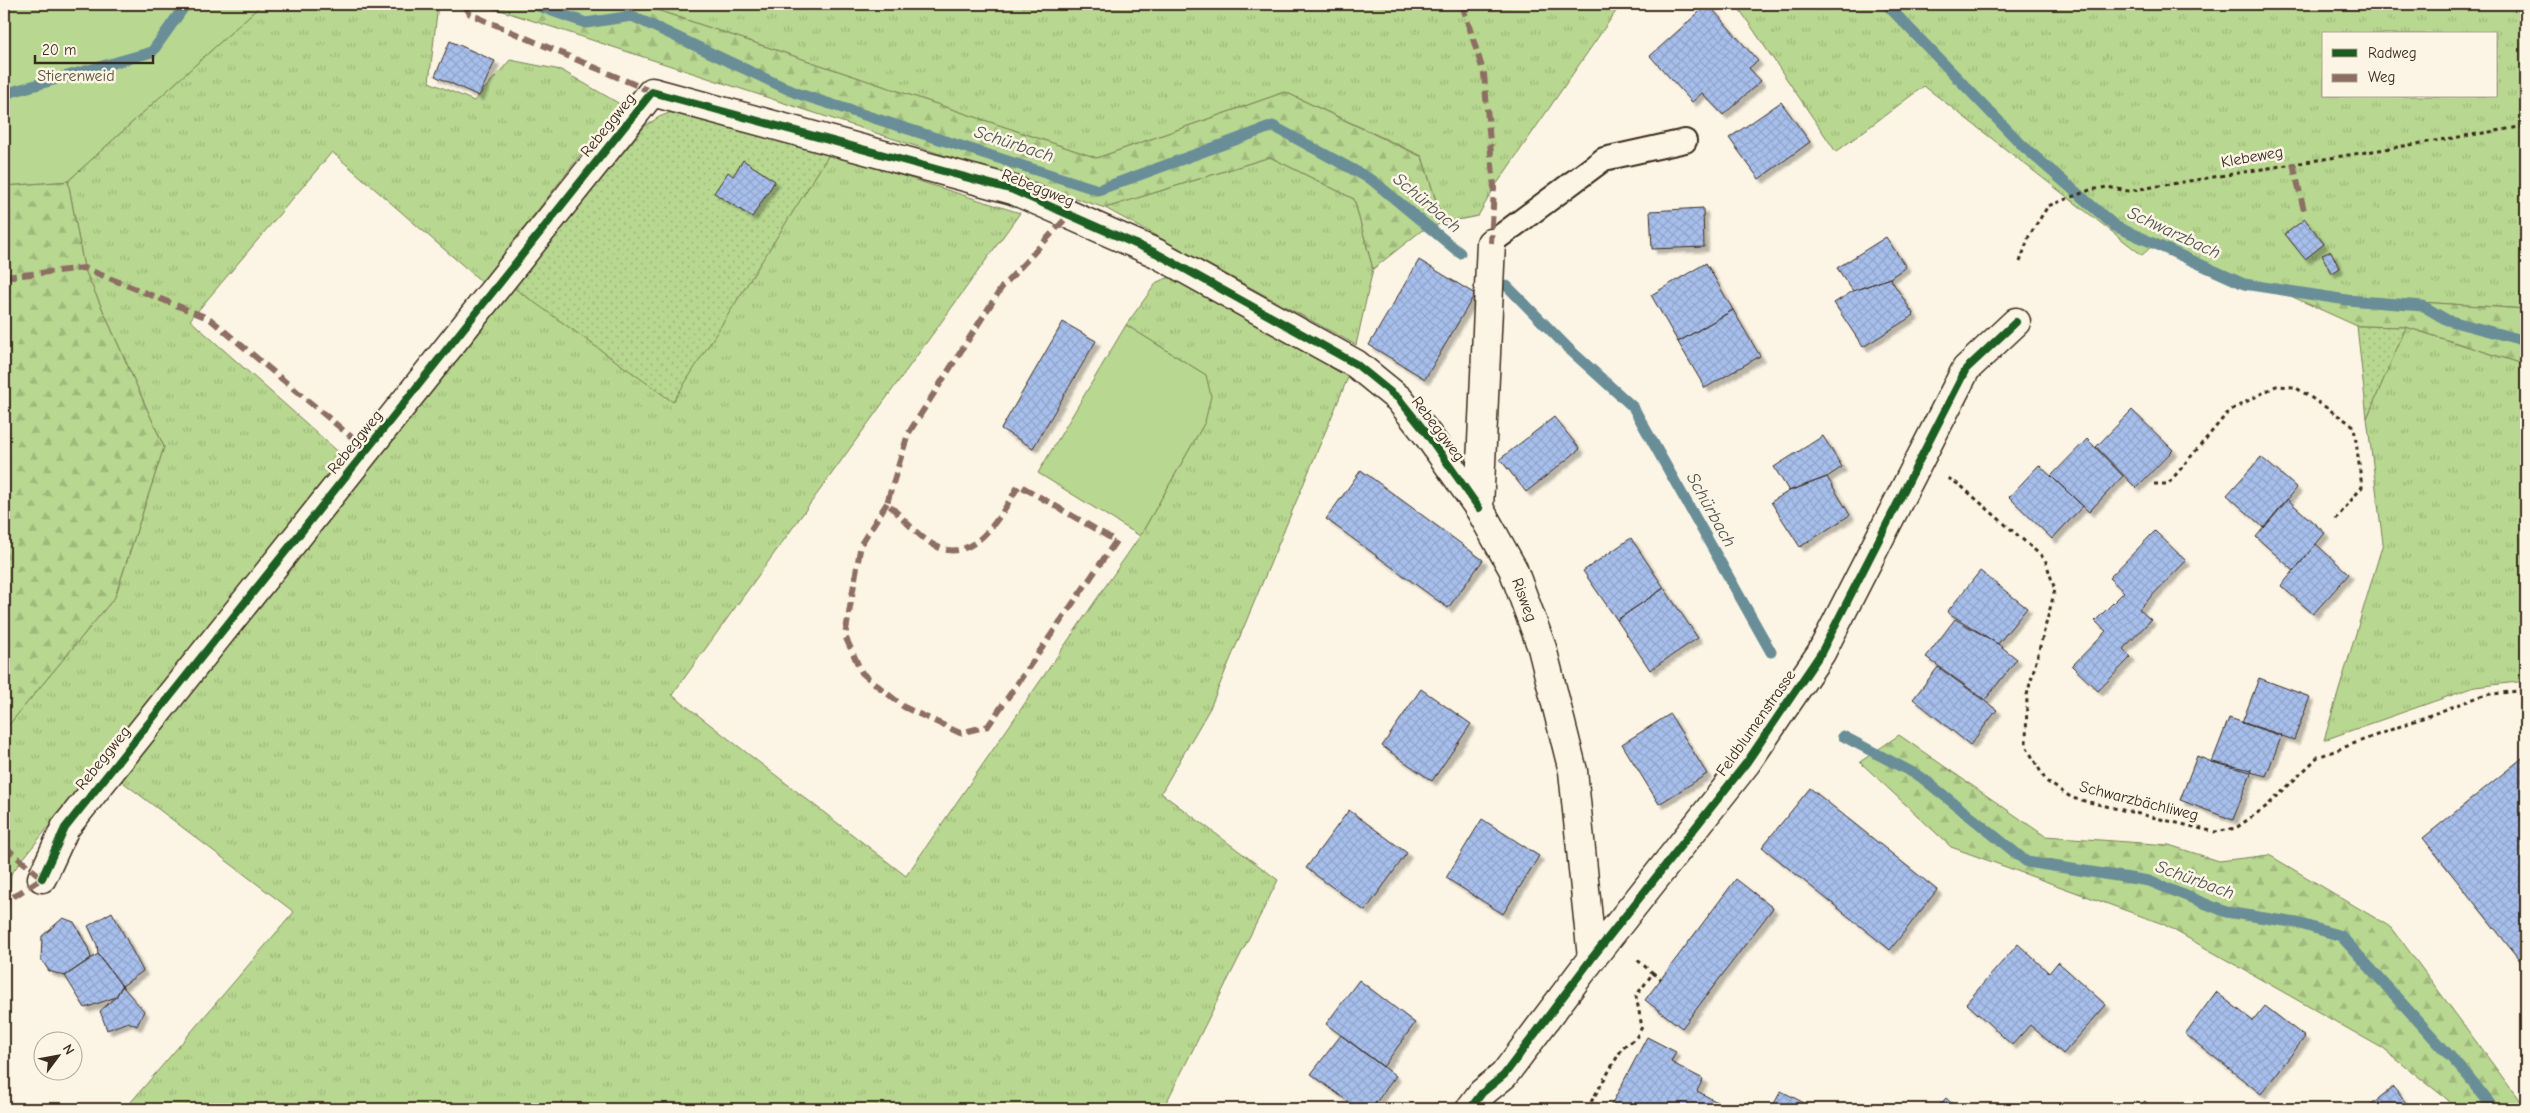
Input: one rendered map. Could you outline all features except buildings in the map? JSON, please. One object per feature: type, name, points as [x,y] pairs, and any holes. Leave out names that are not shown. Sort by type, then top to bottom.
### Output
[{"type":"street","name":"Rebeggweg","points":[[42,878],[65,828],[652,92],[1014,190],[1156,253],[1356,364],[1399,399],[1428,434],[1479,508]]},
{"type":"street","points":[[1479,508],[1490,243]]},
{"type":"street","name":"Feldblumenstrasse","points":[[1470,1109],[1482,1093],[1504,1074],[1592,958],[1747,762],[1821,653],[1966,369],[2016,322]]},
{"type":"street","name":"Risweg","points":[[1479,508],[1513,569],[1520,586],[1542,648],[1573,771],[1592,958]]},
{"type":"lane","points":[[1490,243],[1604,159],[1685,142]]},
{"type":"path","points":[[2154,484],[2168,484],[2228,411],[2276,386],[2296,387],[2354,426],[2362,487],[2336,519]]},
{"type":"path","points":[[1634,958],[1661,979]]},
{"type":"path","points":[[1587,1109],[1623,1046],[1636,1038],[1642,1027],[1636,996],[1654,974]]},
{"type":"green space","name":"Stierenweid","points":[[4,4],[262,4],[68,181],[4,186]]},
{"type":"green space","points":[[262,4],[438,4],[429,82],[474,101],[510,60],[561,70],[620,104],[482,282],[332,152],[190,320],[343,456],[11,874],[4,875],[4,727],[7,727],[115,597],[164,447],[84,268],[68,181]]},
{"type":"green space","points":[[471,4],[639,4],[1097,158],[1285,92],[1422,157],[1443,223],[1421,231],[1373,269],[1354,199],[1270,157],[1105,208],[503,11]]},
{"type":"green space","points":[[639,4],[1621,4],[1494,188],[1478,216],[1443,223],[1422,156],[1285,92],[1097,158]]},
{"type":"green space","points":[[1736,4],[2526,4],[2526,309],[2284,293],[2241,279],[2158,241],[2142,255],[1924,86],[1836,152]]},
{"type":"green space","points":[[677,110],[830,153],[673,402],[513,287],[645,126],[659,117]]},
{"type":"green space","points":[[830,153],[1020,213],[672,695],[906,876],[1140,536],[1205,422],[1206,375],[1126,325],[1157,282],[1176,275],[1349,375],[1210,708],[1161,793],[1278,880],[1163,1109],[125,1109],[294,912],[120,780],[513,287],[673,401]]},
{"type":"green space","points":[[1270,157],[1354,199],[1373,269],[1356,345],[1105,208]]},
{"type":"green space","points":[[68,181],[84,268],[164,447],[115,597],[7,727],[4,727],[4,186]]},
{"type":"green space","points":[[2284,293],[2526,309],[2526,367],[2517,362],[2406,327],[2357,326]]},
{"type":"green space","points":[[1126,325],[1206,375],[1211,396],[1205,422],[1140,536],[1038,473]]},
{"type":"green space","points":[[2357,326],[2406,327],[2367,418]]},
{"type":"green space","points":[[2406,327],[2517,362],[2526,367],[2526,681],[2475,687],[2324,740],[2383,543],[2367,418]]},
{"type":"green space","points":[[1899,735],[2045,836],[2169,845],[2219,861],[2269,855],[2392,928],[2526,1109],[2455,1109],[2448,1100],[2382,1048],[2163,924],[1951,847],[1860,762]]},
{"type":"green space","points":[[11,874],[5,961],[4,961],[4,875]]},
{"type":"waterway","name":"Schürbach","points":[[4,94],[152,52],[186,4]]},
{"type":"waterway","name":"Schürbach","points":[[533,4],[586,23],[632,16],[796,93],[1098,190],[1273,126],[1372,180],[1460,253]]},
{"type":"waterway","name":"Schwarzbach","points":[[1886,4],[2024,147],[2115,226],[2244,284],[2347,300],[2423,306],[2447,320],[2526,341]]},
{"type":"waterway","name":"Schürbach","points":[[1507,286],[1569,349],[1633,407],[1771,652]]},
{"type":"waterway","name":"Schürbach","points":[[1843,736],[1921,777],[2027,862],[2149,881],[2226,912],[2297,923],[2341,936],[2468,1076],[2494,1109]]},
{"type":"marked path","points":[[464,4],[470,14],[652,92]]},
{"type":"marked path","points":[[1462,4],[1484,74],[1494,188],[1491,243]]},
{"type":"marked path","points":[[2293,163],[2305,215]]},
{"type":"marked path","points":[[887,503],[861,544],[845,636],[862,673],[904,707],[960,733],[988,726],[1116,541],[1019,485],[994,524],[983,536],[971,545],[958,550],[944,549],[929,542],[887,503],[908,434],[1002,287],[1069,215]]},
{"type":"marked path","points":[[4,277],[84,268],[210,319],[367,450]]},
{"type":"marked path","points":[[4,846],[42,878],[4,903]]},
{"type":"cycle path","points":[[42,878],[65,828],[652,92],[1013,190],[1156,253],[1356,364],[1399,399],[1427,434],[1479,508]]},
{"type":"cycle path","points":[[1470,1109],[1482,1093],[1504,1075],[1592,958],[1747,762],[1821,653],[1966,369],[2016,322]]}]
